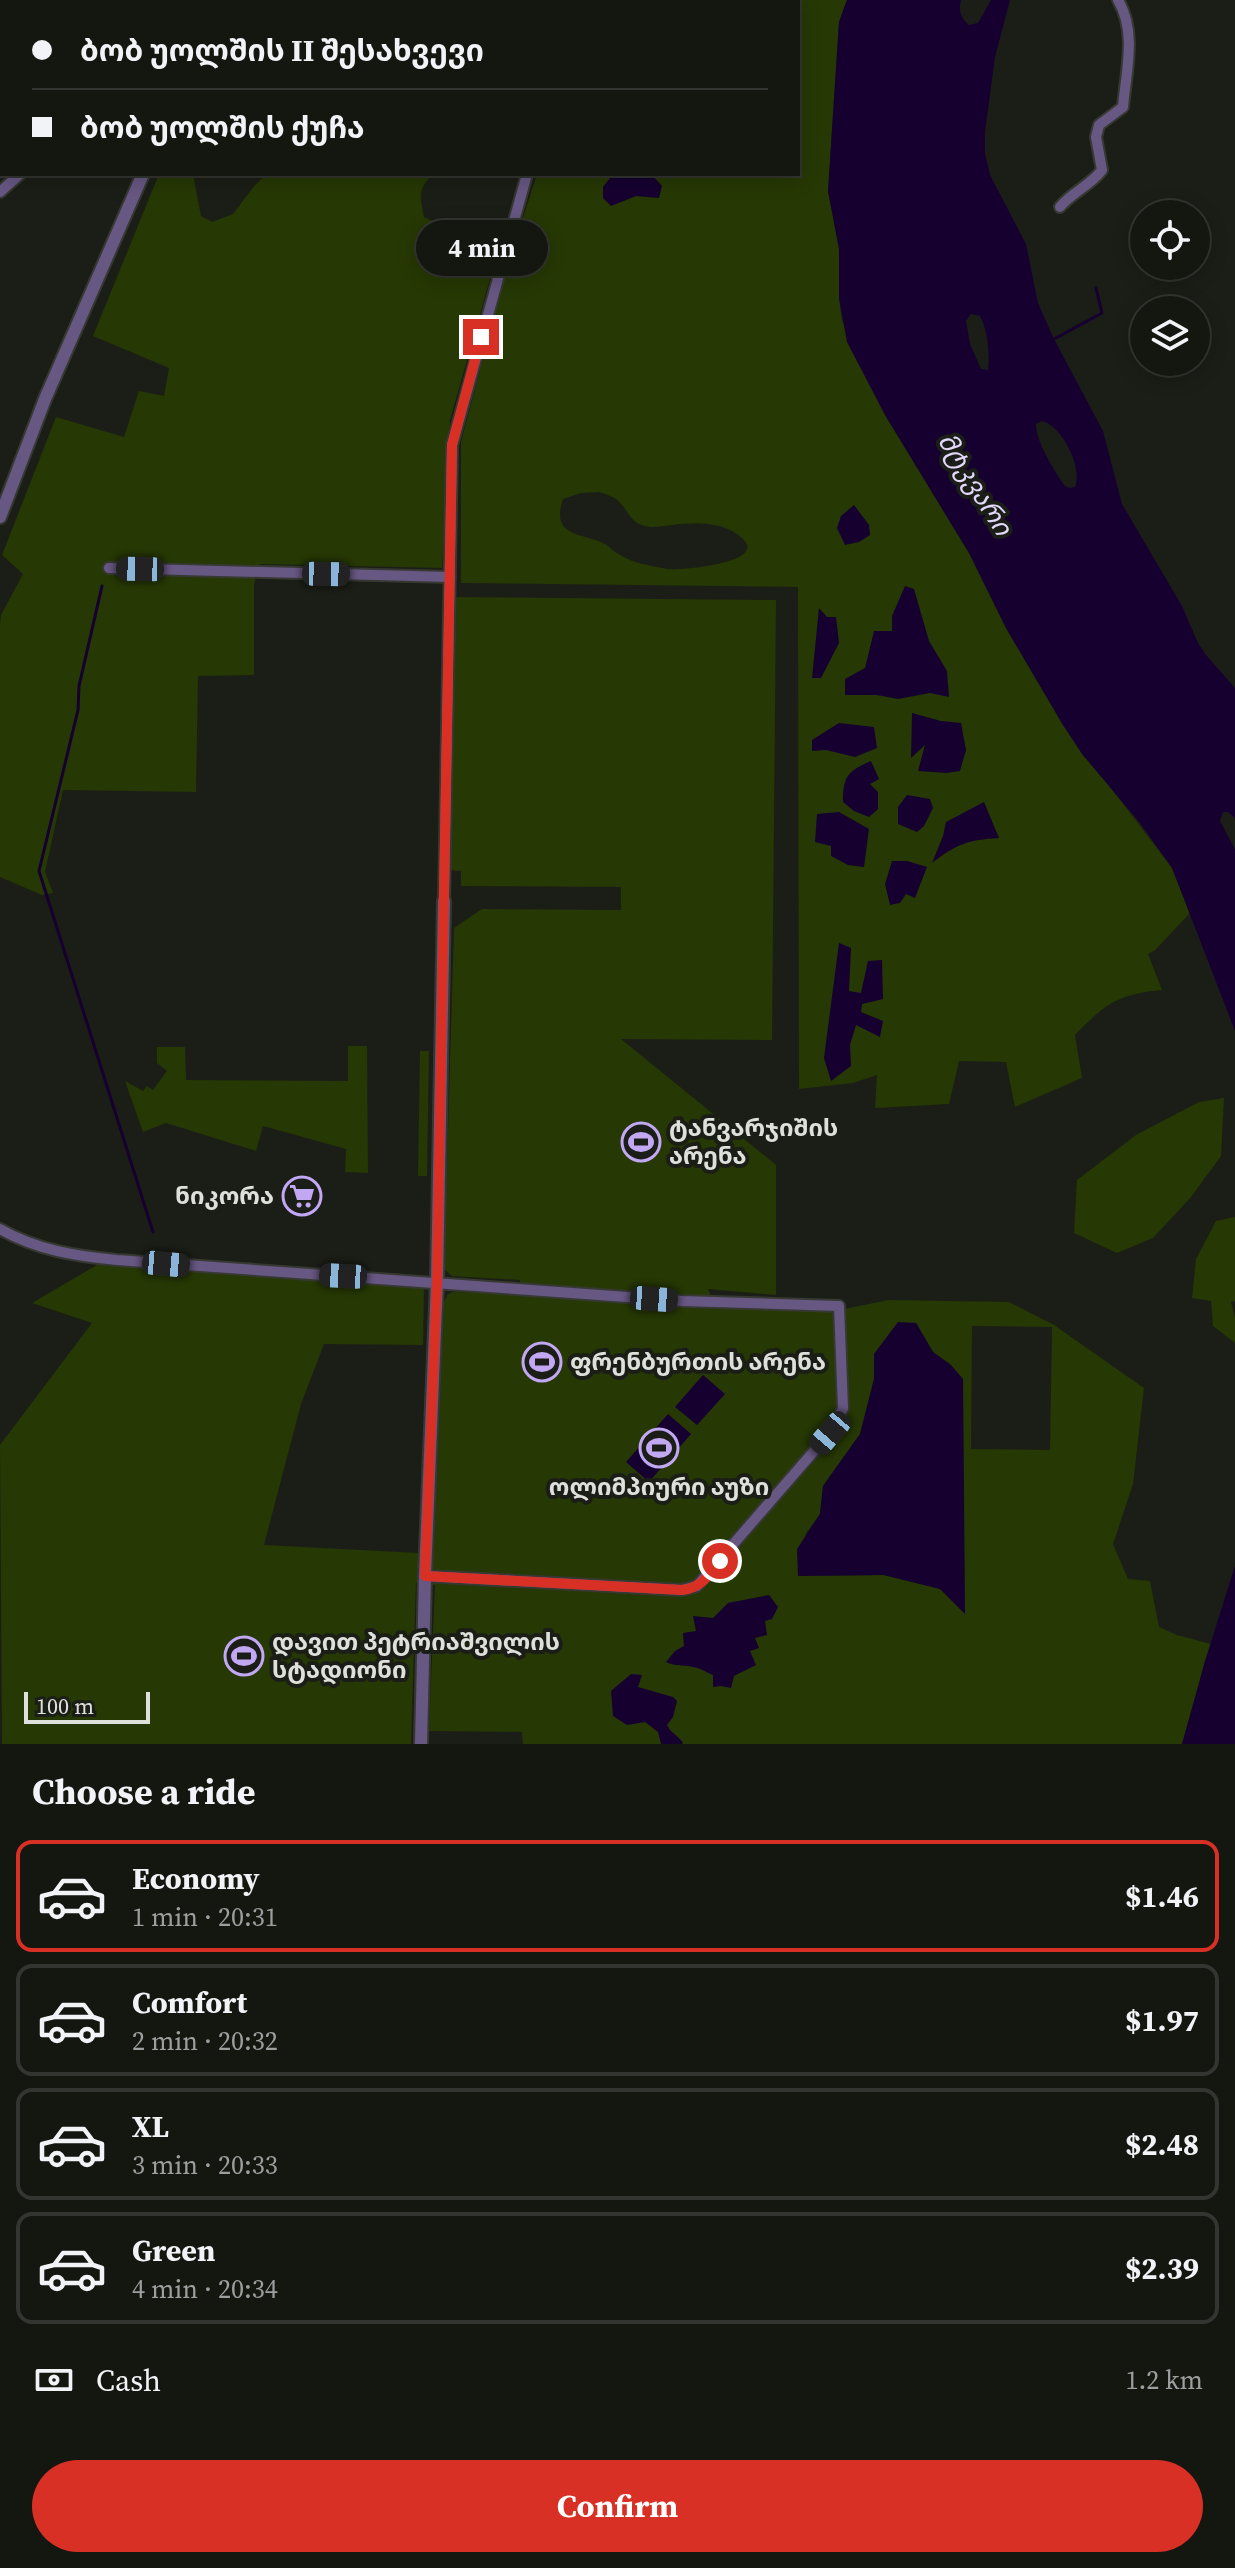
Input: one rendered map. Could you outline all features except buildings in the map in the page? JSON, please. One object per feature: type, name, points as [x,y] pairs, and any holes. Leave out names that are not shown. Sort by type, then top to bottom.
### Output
[{"type":"street","points":[[1060,207],[1067,197],[1094,181],[1102,170],[1096,137],[1099,125],[1123,107],[1130,33],[1125,10],[1118,0]]},
{"type":"street","points":[[0,192],[13,176]]},
{"type":"street","points":[[0,517],[45,399],[142,176]]},
{"type":"street","points":[[421,1744],[437,1282],[452,445],[526,176]]},
{"type":"street","points":[[109,568],[450,577]]},
{"type":"street","points":[[0,1229],[33,1245],[69,1255],[682,1301],[839,1306],[843,1408],[830,1433],[702,1583],[682,1590],[425,1576]]},
{"type":"green space","points":[[800,0],[847,0],[839,22],[828,191],[839,249],[842,320],[885,415],[969,553],[1006,628],[1063,725],[1172,868],[1190,913],[1148,954],[1162,990],[1134,994],[1113,1002],[1075,1035],[1082,1078],[1015,1107],[1006,1062],[959,1061],[949,1104],[875,1108],[877,1075],[853,1083],[799,1089],[798,587],[461,583],[461,442],[507,268],[536,176],[800,176]],"holes":[[[599,492],[616,499],[634,521],[642,525],[700,523],[718,526],[735,532],[747,547],[744,554],[720,564],[667,569],[631,560],[605,544],[570,532],[561,521],[563,499],[581,493]]]},
{"type":"green space","points":[[158,176],[193,176],[201,216],[212,222],[233,214],[265,176],[431,176],[421,194],[424,217],[435,222],[482,225],[501,240],[450,420],[442,568],[260,564],[254,584],[254,675],[198,676],[196,792],[63,790],[45,872],[53,893],[42,895],[0,877],[0,625],[1,615],[23,574],[2,555],[56,417],[124,437],[139,391],[164,396],[169,368],[93,336]]},
{"type":"green space","points":[[454,597],[776,600],[772,1040],[621,1039],[776,1165],[776,1295],[708,1289],[711,1296],[844,1309],[889,1300],[1009,1302],[1054,1325],[1144,1388],[1133,1484],[1113,1544],[1128,1579],[1150,1581],[1159,1627],[1211,1644],[1182,1744],[523,1744],[522,1732],[429,1731],[435,1585],[416,1583],[411,1744],[2,1744],[0,1445],[92,1323],[32,1303],[102,1262],[424,1286],[423,1345],[324,1344],[301,1404],[264,1545],[419,1553],[434,1547],[444,1302],[453,1292],[520,1294],[520,1280],[452,1276],[444,1265],[454,928],[482,909],[621,910],[621,887],[461,886],[461,871],[449,870]],"holes":[[[916,1323],[933,1352],[951,1365],[964,1613],[941,1589],[883,1575],[798,1576],[806,1533],[820,1514],[823,1486],[860,1434],[874,1379],[874,1354]],[[972,1326],[1052,1327],[1050,1450],[971,1449]]]},
{"type":"green space","points":[[348,1046],[367,1046],[368,1173],[345,1172],[346,1149],[263,1126],[256,1151],[166,1123],[143,1132],[125,1081],[143,1091],[147,1086],[153,1090],[167,1071],[157,1063],[157,1047],[185,1047],[186,1080],[348,1081]]},
{"type":"green space","points":[[420,1051],[429,1051],[427,1176],[418,1176]]},
{"type":"green space","points":[[1224,1098],[1221,1156],[1191,1197],[1153,1238],[1117,1253],[1074,1233],[1077,1180],[1136,1135],[1199,1102]]},
{"type":"green space","points":[[1235,1217],[1235,1301],[1231,1302],[1235,1318],[1235,1343],[1213,1326],[1211,1301],[1192,1298],[1196,1259],[1216,1221]]},
{"type":"water","name":"მტკვარი","points":[[847,0],[961,0],[961,14],[969,25],[978,23],[991,0],[1010,0],[995,57],[985,132],[985,153],[990,175],[1026,244],[1038,303],[1103,431],[1122,504],[1182,606],[1198,643],[1235,688],[1235,818],[1223,812],[1220,821],[1235,849],[1235,1031],[1172,868],[1140,823],[1082,754],[1063,725],[1006,628],[969,553],[885,415],[847,342],[839,298],[839,249],[828,191],[839,22]],"holes":[[[971,314],[980,316],[985,329],[988,370],[981,369],[970,344],[966,321]],[[1042,421],[1057,431],[1069,448],[1076,469],[1075,487],[1065,486],[1046,456],[1036,424]]]},
{"type":"water","points":[[611,176],[653,176],[662,186],[659,198],[636,196],[611,206],[603,198],[603,187]]},
{"type":"water","points":[[854,505],[869,525],[870,535],[859,542],[845,545],[837,528],[841,516]]},
{"type":"water","points":[[905,586],[914,589],[929,641],[947,671],[949,697],[930,693],[898,699],[877,695],[845,695],[845,679],[865,668],[874,631],[892,631],[892,616]]},
{"type":"water","points":[[819,608],[827,617],[836,617],[839,643],[821,678],[812,678]]},
{"type":"water","points":[[912,713],[961,723],[966,750],[960,771],[918,771],[925,745],[911,758]]},
{"type":"water","points":[[839,723],[874,727],[877,748],[855,757],[826,750],[812,751],[812,740]]},
{"type":"water","points":[[871,761],[879,779],[870,784],[878,792],[878,809],[869,817],[843,802],[843,793],[848,776]]},
{"type":"water","points":[[907,795],[930,799],[933,808],[924,826],[917,832],[898,824],[898,807]]},
{"type":"water","points":[[984,802],[999,838],[963,844],[932,863],[946,822]]},
{"type":"water","points":[[839,812],[869,829],[864,867],[848,865],[831,856],[831,846],[815,842],[817,814]]},
{"type":"water","points":[[892,861],[907,861],[927,867],[915,898],[906,894],[900,903],[890,905],[885,884]]},
{"type":"water","points":[[839,943],[851,948],[849,991],[861,993],[868,961],[882,960],[883,999],[862,1004],[861,1012],[883,1021],[880,1037],[856,1025],[850,1045],[851,1066],[831,1081],[824,1058]]},
{"type":"water","points":[[898,1322],[916,1323],[933,1352],[963,1379],[965,1614],[940,1589],[884,1575],[798,1576],[797,1549],[820,1514],[823,1486],[860,1434],[874,1379],[874,1354]]},
{"type":"water","points":[[703,1375],[725,1394],[697,1425],[675,1407]]},
{"type":"water","name":"ოლიმპიური აუზი","points":[[668,1414],[691,1434],[649,1482],[626,1462]]},
{"type":"water","points":[[1235,1566],[1235,1744],[1182,1744],[1205,1661]]},
{"type":"water","points":[[769,1595],[778,1607],[772,1619],[765,1621],[767,1635],[755,1638],[759,1648],[750,1651],[756,1665],[734,1676],[731,1688],[713,1687],[713,1675],[701,1669],[666,1662],[684,1646],[683,1633],[696,1631],[693,1616],[713,1618],[728,1603]]},
{"type":"water","points":[[631,1674],[642,1675],[638,1687],[673,1697],[677,1701],[673,1717],[667,1725],[682,1744],[661,1744],[658,1732],[645,1722],[627,1725],[613,1716],[611,1691]]},
{"type":"waterway","points":[[1054,339],[1102,313],[1096,288]]},
{"type":"waterway","points":[[102,586],[79,686],[78,710],[39,871],[153,1232]]},
{"type":"place","name":"ტანვარჯიშის არენა","points":[[641,1142]]},
{"type":"place","name":"ნიკორა","points":[[302,1196]]},
{"type":"place","name":"ფრენბურთის არენა","points":[[542,1362]]},
{"type":"place","name":"ოლიმპიური აუზი","points":[[659,1448]]},
{"type":"place","name":"დავით პეტრიაშვილის სტადიონი","points":[[244,1656]]},
{"type":"route","points":[[481,337],[452,445],[437,1282],[425,1576],[682,1590],[702,1583],[720,1561]]}]
